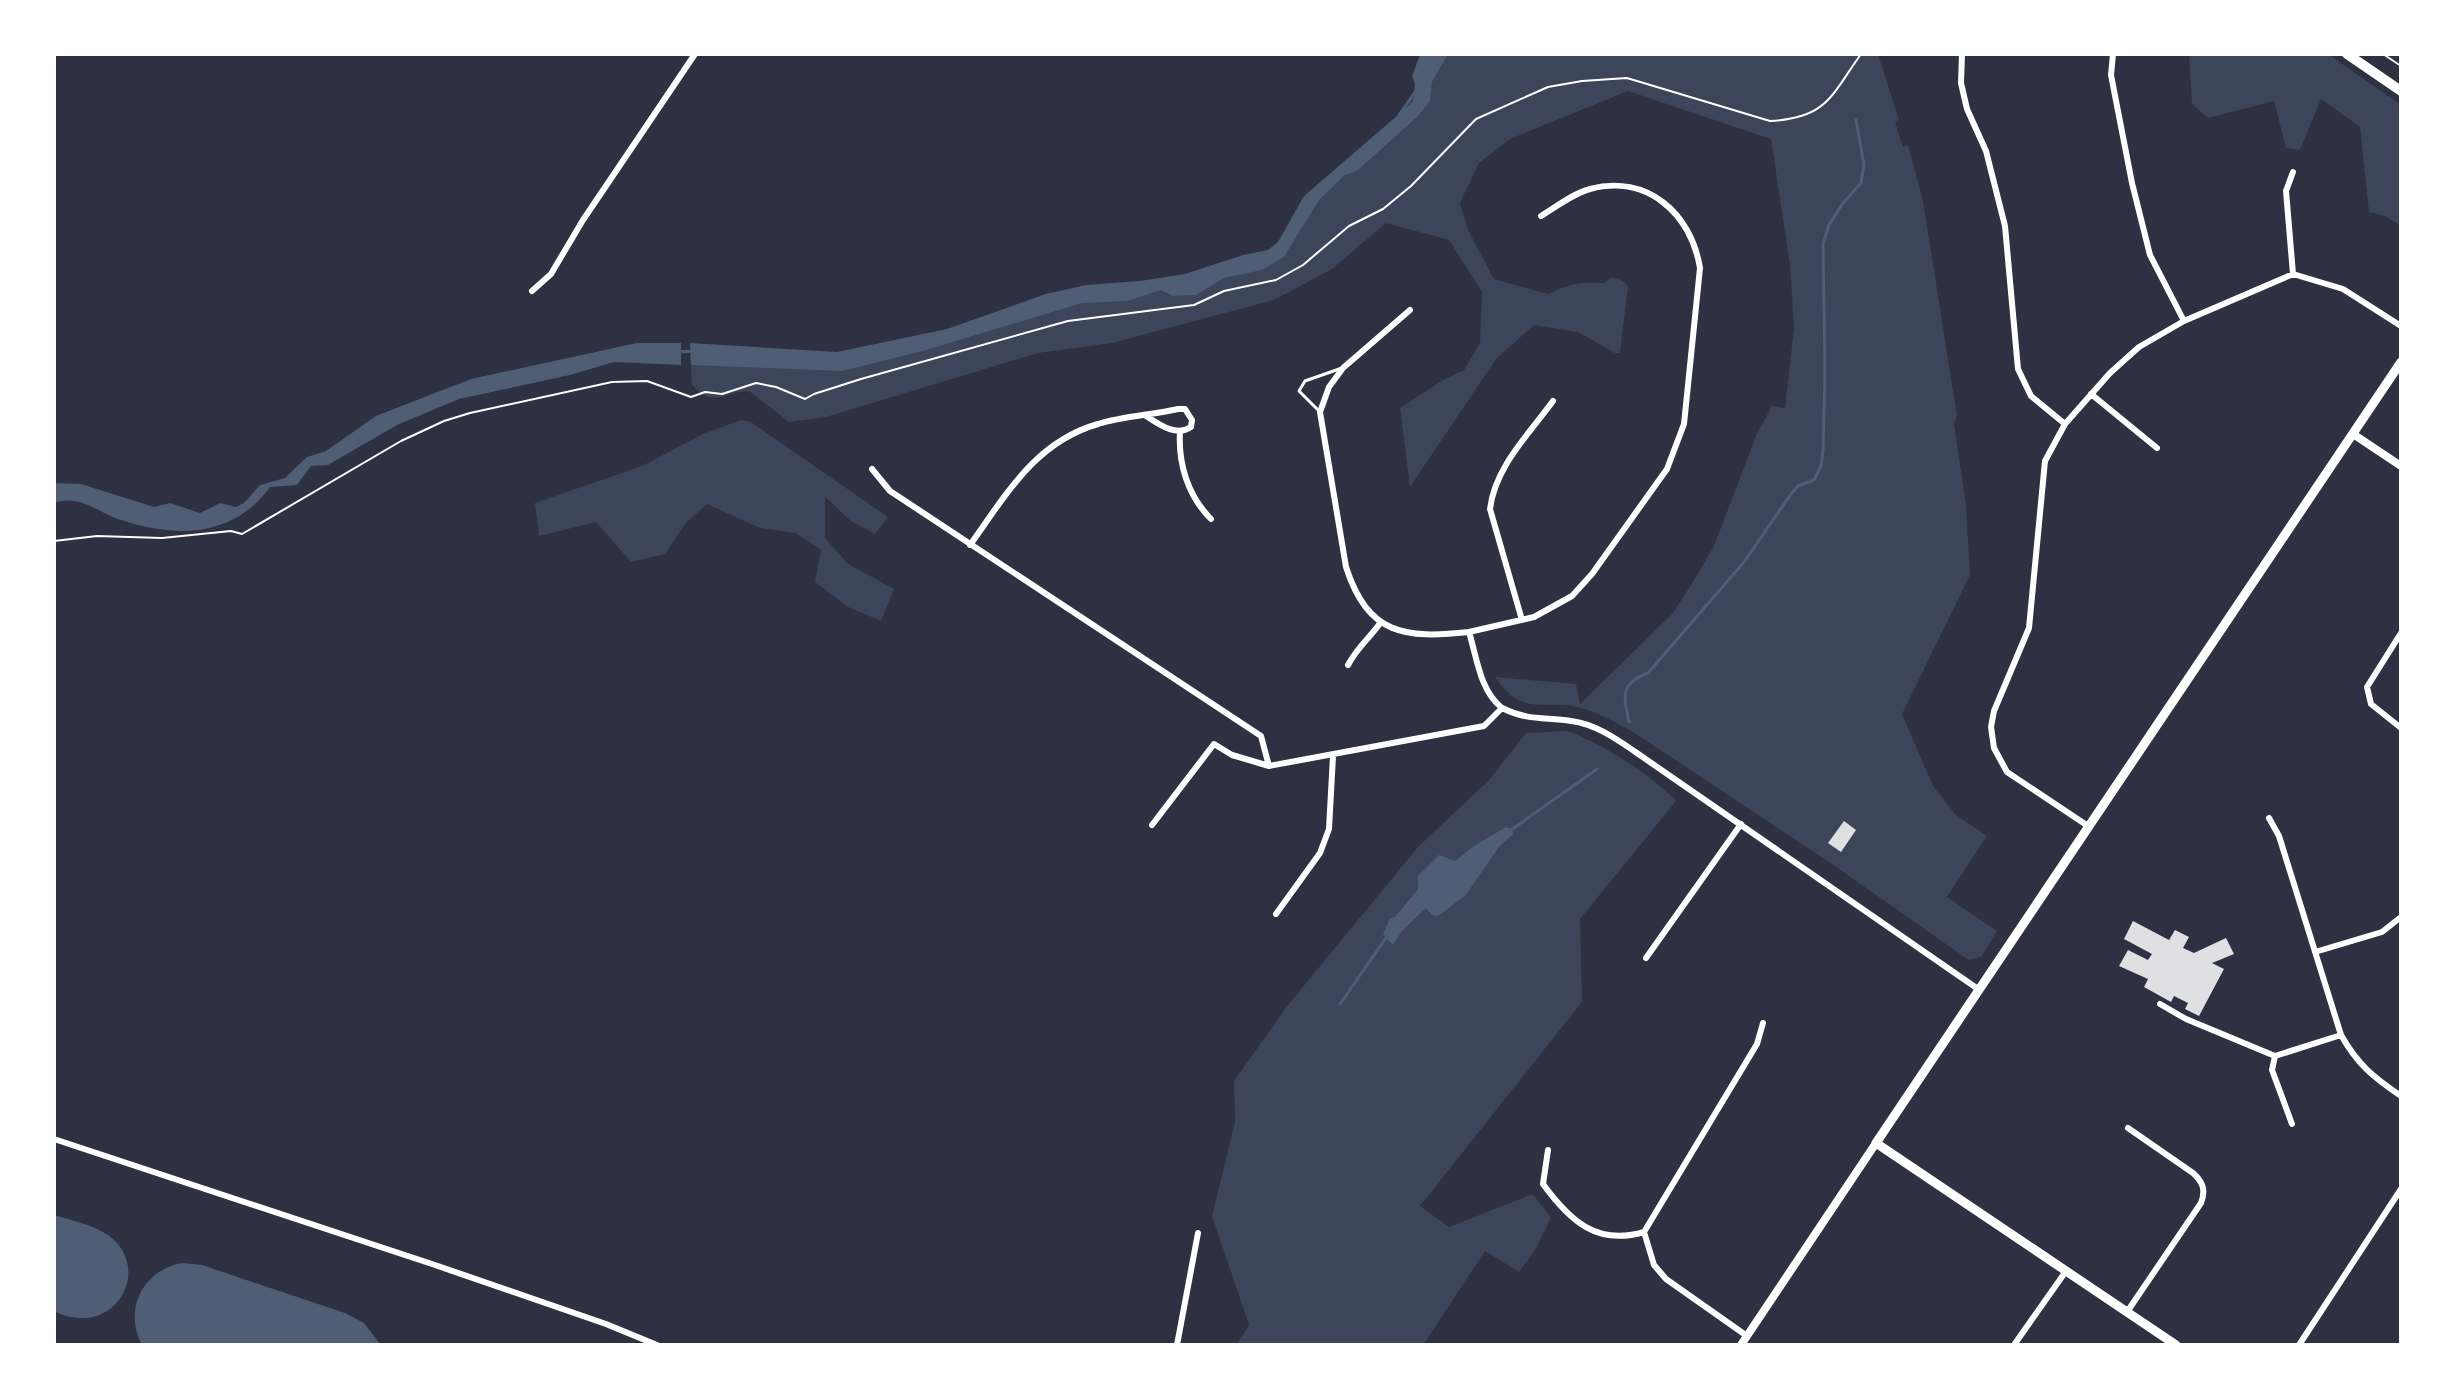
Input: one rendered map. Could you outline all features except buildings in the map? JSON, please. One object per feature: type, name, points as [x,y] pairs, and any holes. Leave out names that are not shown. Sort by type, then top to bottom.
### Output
[{"type":"main road","points":[[2347,54],[2401,91]]},
{"type":"main road","points":[[2175,1345],[1876,1143],[2401,362]]},
{"type":"street","points":[[532,291],[551,274],[583,220],[695,54]]},
{"type":"street","points":[[1962,54],[1961,83],[1967,109],[1986,151],[2005,226],[2018,369],[2031,396],[2065,424]]},
{"type":"street","points":[[2113,54],[2111,75],[2150,255],[2184,321]]},
{"type":"street","points":[[2293,172],[2286,191],[2293,274]]},
{"type":"street","points":[[1410,310],[1343,368],[1329,387],[1320,412],[1346,567],[1352,586],[1381,622],[1408,634],[1469,632],[1547,613],[1582,586],[1667,469],[1684,424],[1700,268],[1692,234],[1676,213],[1649,194],[1617,186],[1602,187],[1571,197],[1541,216]]},
{"type":"street","points":[[2088,826],[2007,772],[1994,748],[1991,727],[1994,711],[2029,628],[2045,461],[2065,424],[2124,358],[2156,336],[2293,274],[2343,289],[2401,326]]},
{"type":"street","points":[[2091,394],[2157,448]]},
{"type":"street","points":[[1522,620],[1493,525],[1490,509],[1492,492],[1500,473],[1553,401]]},
{"type":"street","points":[[970,545],[1016,479],[1045,450],[1061,439],[1100,423],[1185,409],[1192,420],[1191,427],[1180,431],[1164,427],[1146,416]]},
{"type":"street","points":[[1180,431],[1185,476],[1196,504],[1211,519]]},
{"type":"street","points":[[2353,434],[2401,466]]},
{"type":"street","points":[[872,469],[890,491],[1261,736],[1269,766]]},
{"type":"street","points":[[1348,665],[1359,644],[1373,634],[1381,622]]},
{"type":"street","points":[[1469,632],[1483,682],[1502,708],[1522,717],[1573,721],[1598,729],[1978,989]]},
{"type":"street","points":[[2401,633],[2367,687],[2371,704],[2401,728]]},
{"type":"street","points":[[1152,825],[1214,744],[1232,755],[1269,766],[1484,726],[1502,708]]},
{"type":"street","points":[[1276,914],[1320,853],[1329,829],[1333,756]]},
{"type":"street","points":[[2269,818],[2279,836],[2341,1035],[2355,1059],[2373,1077],[2401,1096]]},
{"type":"street","points":[[1646,958],[1741,824]]},
{"type":"street","points":[[2315,952],[2382,932],[2401,917]]},
{"type":"street","points":[[2160,1004],[2186,1019],[2275,1056],[2341,1035]]},
{"type":"street","points":[[1548,1150],[1543,1184],[1562,1210],[1584,1227],[1603,1235],[1624,1238],[1644,1232],[1757,1044],[1763,1023]]},
{"type":"street","points":[[2275,1056],[2272,1070],[2292,1124]]},
{"type":"street","points":[[2127,1312],[2204,1196],[2200,1180],[2193,1173],[2128,1128]]},
{"type":"street","points":[[54,1139],[435,1265],[606,1324],[657,1345]]},
{"type":"street","points":[[1741,1345],[1876,1143]]},
{"type":"street","points":[[2299,1345],[2401,1189]]},
{"type":"street","points":[[1644,1232],[1654,1265],[1666,1279],[1747,1336]]},
{"type":"street","points":[[1177,1345],[1198,1233]]},
{"type":"street","points":[[2014,1345],[2066,1271]]},
{"type":"lane","points":[[1320,412],[1299,391],[1305,381],[1343,368]]},
{"type":"path","points":[[54,541],[97,536],[162,538],[231,531],[242,534],[401,441],[444,421],[582,387],[647,381],[691,397],[705,392],[722,394],[756,383],[776,387],[805,399],[837,386],[1068,321],[1194,305],[1224,291],[1288,275],[1349,226],[1383,209],[1411,186],[1476,119],[1548,87],[1627,78],[1770,121],[1788,120],[1820,109],[1861,54]]},
{"type":"path","points":[[2383,54],[2401,66]]},
{"type":"shaded area","points":[[1444,54],[1878,54],[1899,120],[1895,122],[1903,147],[1908,145],[1923,201],[1957,416],[1954,424],[1966,505],[1970,575],[1902,714],[1933,786],[1956,815],[1987,836],[1947,897],[1997,931],[1981,957],[1969,960],[1829,862],[1633,732],[1581,708],[1525,703],[1505,690],[1495,677],[1576,684],[1580,704],[1673,613],[1714,546],[1756,436],[1772,406],[1785,408],[1794,328],[1790,265],[1771,139],[1628,91],[1510,139],[1479,163],[1460,203],[1468,230],[1494,279],[1548,294],[1576,284],[1605,283],[1611,277],[1623,281],[1628,286],[1620,353],[1578,332],[1534,325],[1496,359],[1410,487],[1400,408],[1464,370],[1480,343],[1482,292],[1449,240],[1386,223],[1332,269],[1274,300],[1112,343],[1038,353],[826,417],[789,422],[749,391],[713,398],[692,385],[690,351],[854,354],[1177,281],[1274,251],[1310,198],[1393,123]]},
{"type":"shaded area","points":[[1448,54],[1432,82],[1430,101],[1418,116],[1319,200],[1284,257],[1262,270],[1224,278],[1196,295],[1173,296],[1161,290],[1128,301],[1082,303],[926,350],[842,371],[691,365],[690,343],[837,352],[947,329],[1046,294],[1086,285],[1185,274],[1268,250],[1278,242],[1304,196],[1413,102],[1415,84],[1412,76],[1420,55]]},
{"type":"shaded area","points":[[2189,54],[2328,54],[2401,105],[2401,226],[2385,216],[2369,212],[2360,127],[2321,99],[2300,150],[2286,148],[2274,101],[2208,118],[2192,104]]},
{"type":"shaded area","points":[[637,343],[681,343],[681,365],[614,362],[570,375],[459,399],[397,425],[328,465],[311,466],[297,485],[270,487],[238,517],[220,525],[201,530],[160,529],[118,519],[80,502],[54,503],[54,483],[81,484],[154,507],[170,503],[200,513],[220,503],[236,507],[244,503],[260,485],[285,478],[307,457],[326,451],[376,416],[471,379]]},
{"type":"shaded area","points":[[741,420],[751,422],[888,517],[875,534],[851,521],[825,497],[825,538],[848,564],[894,589],[881,621],[848,607],[815,582],[821,550],[796,533],[760,528],[707,504],[685,524],[665,554],[631,562],[596,522],[539,536],[535,503],[642,466],[703,434]]},
{"type":"shaded area","points":[[1568,731],[1626,761],[1676,801],[1580,919],[1582,1002],[1420,1206],[1449,1227],[1533,1194],[1551,1218],[1535,1250],[1519,1272],[1485,1251],[1423,1345],[1236,1345],[1249,1325],[1212,1216],[1235,1122],[1234,1081],[1288,1005],[1418,847],[1490,779],[1526,733]]},
{"type":"shaded area","points":[[1506,827],[1512,829],[1513,834],[1498,848],[1466,895],[1438,916],[1432,915],[1426,908],[1402,931],[1393,945],[1383,934],[1390,918],[1395,917],[1418,889],[1418,876],[1439,855],[1455,861]]},
{"type":"shaded area","points":[[54,1215],[102,1231],[122,1249],[128,1265],[127,1282],[121,1297],[110,1309],[94,1317],[75,1318],[54,1311]]},
{"type":"shaded area","points":[[183,1263],[202,1265],[345,1313],[364,1323],[381,1345],[142,1345],[135,1318],[140,1293],[157,1273]]},
{"type":"waterway","points":[[1399,115],[1415,92]]},
{"type":"waterway","points":[[1629,722],[1625,698],[1628,686],[1648,673],[1744,562],[1791,494],[1798,486],[1814,480],[1821,466],[1825,371],[1823,244],[1829,225],[1861,183],[1864,165],[1856,120]]},
{"type":"waterway","points":[[678,352],[694,351]]},
{"type":"waterway","points":[[1511,830],[1597,769]]},
{"type":"waterway","points":[[1340,1004],[1388,935]]}]
